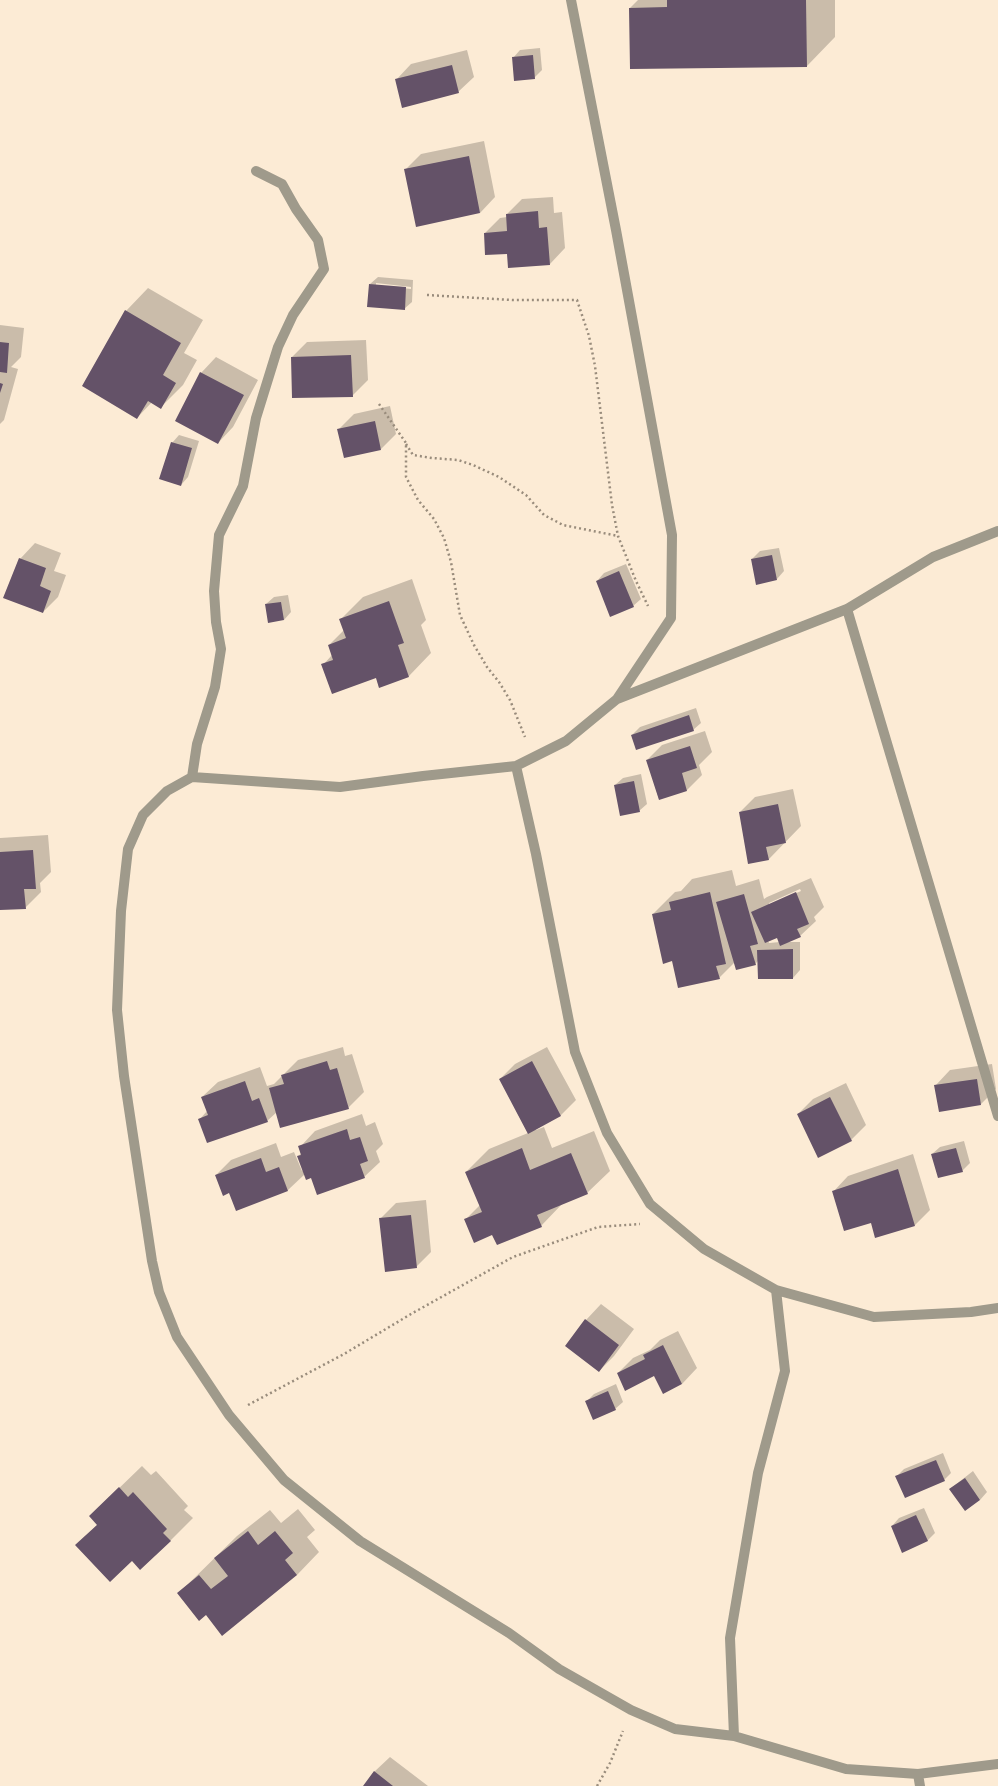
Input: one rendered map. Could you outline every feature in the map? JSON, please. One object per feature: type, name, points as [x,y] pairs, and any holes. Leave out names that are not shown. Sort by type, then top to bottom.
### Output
[{"type":"street","points":[[571,0],[616,230],[672,535],[671,618],[617,699],[566,741],[516,766],[340,787],[192,777],[167,791],[143,815],[128,849],[121,910],[117,1010],[130,1114],[152,1261],[160,1292],[177,1337],[229,1415],[284,1480],[360,1541],[509,1633],[559,1669],[631,1710],[675,1729],[734,1736],[846,1768],[918,1774],[998,1764]]},
{"type":"street","points":[[192,777],[197,744],[215,688],[221,649],[216,622],[214,591],[219,536],[243,486],[256,418],[278,347],[293,315],[324,269],[318,240],[296,209],[282,184],[256,171]]},
{"type":"street","points":[[617,699],[847,609],[933,557],[998,531]]},
{"type":"street","points":[[847,609],[998,1116]]},
{"type":"street","points":[[516,766],[536,854],[576,1052],[607,1133],[650,1204],[704,1249],[776,1290],[874,1316],[971,1312],[998,1308]]},
{"type":"street","points":[[734,1736],[730,1638],[758,1473],[785,1370],[776,1290]]},
{"type":"street","points":[[918,1774],[920,1786]]},
{"type":"path","points":[[427,295],[512,300],[577,300],[585,323],[595,366],[612,505],[618,536],[647,605],[655,614],[671,618]]},
{"type":"path","points":[[379,404],[413,455],[458,460],[473,465],[499,477],[526,495],[544,514],[563,524],[618,536]]},
{"type":"path","points":[[406,443],[406,477],[418,500],[434,519],[444,538],[451,562],[460,615],[474,645],[510,700],[533,758]]},
{"type":"path","points":[[229,1415],[344,1354],[513,1258],[598,1227],[672,1222]]},
{"type":"path","points":[[597,1786],[610,1763],[631,1710]]},
{"type":"building","points":[[667,0],[806,0],[807,67],[630,69],[629,8],[667,7]]},
{"type":"building","points":[[533,55],[535,79],[514,81],[512,57]]},
{"type":"building","points":[[452,65],[459,93],[402,108],[395,79]]},
{"type":"building","points":[[469,156],[480,213],[416,227],[404,169]]},
{"type":"building","points":[[538,211],[539,228],[547,227],[550,265],[508,268],[507,254],[485,255],[484,233],[507,231],[506,214]]},
{"type":"building","points":[[369,284],[406,287],[405,310],[367,307]]},
{"type":"building","points":[[125,310],[181,343],[163,375],[176,383],[161,409],[148,401],[137,419],[82,386]]},
{"type":"building","points":[[0,342],[9,343],[7,373],[0,372]]},
{"type":"building","points":[[351,355],[353,397],[292,398],[291,357]]},
{"type":"building","points":[[200,372],[244,395],[218,444],[175,421]]},
{"type":"building","points":[[0,383],[3,384],[0,393]]},
{"type":"building","points":[[375,421],[381,450],[344,458],[337,429]]},
{"type":"building","points":[[171,442],[192,448],[181,486],[159,479]]},
{"type":"building","points":[[772,555],[777,580],[756,585],[751,559]]},
{"type":"building","points":[[19,558],[46,568],[40,586],[51,591],[43,613],[3,598]]},
{"type":"building","points":[[619,571],[634,607],[610,617],[596,581]]},
{"type":"building","points":[[389,601],[404,643],[398,645],[409,677],[379,688],[376,678],[332,694],[321,664],[333,660],[328,645],[346,638],[339,619]]},
{"type":"building","points":[[281,602],[284,620],[268,623],[265,604]]},
{"type":"building","points":[[689,715],[694,731],[636,750],[631,735]]},
{"type":"building","points":[[690,746],[697,768],[682,773],[687,791],[659,800],[646,760]]},
{"type":"building","points":[[634,781],[640,812],[620,816],[614,785]]},
{"type":"building","points":[[778,804],[786,843],[766,847],[769,860],[748,864],[739,812]]},
{"type":"building","points":[[33,850],[36,889],[24,889],[26,909],[0,910],[0,852]]},
{"type":"building","points":[[710,892],[726,964],[716,966],[720,979],[678,988],[672,961],[663,964],[652,914],[671,910],[669,902]]},
{"type":"building","points":[[796,892],[809,924],[797,929],[801,937],[780,946],[777,938],[765,943],[751,912]]},
{"type":"building","points":[[744,894],[758,944],[750,946],[756,965],[736,970],[716,902]]},
{"type":"building","points":[[793,949],[793,979],[758,979],[757,950]]},
{"type":"building","points":[[327,1061],[330,1070],[337,1068],[349,1109],[280,1128],[269,1088],[284,1084],[281,1075]]},
{"type":"building","points":[[532,1061],[561,1116],[528,1134],[499,1079]]},
{"type":"building","points":[[977,1079],[981,1105],[939,1112],[934,1085]]},
{"type":"building","points":[[245,1081],[252,1101],[259,1098],[268,1122],[207,1143],[198,1119],[208,1115],[201,1097]]},
{"type":"building","points":[[830,1097],[852,1141],[818,1158],[797,1114]]},
{"type":"building","points":[[347,1129],[350,1140],[360,1137],[368,1161],[360,1164],[365,1178],[317,1195],[311,1178],[306,1180],[297,1156],[301,1155],[298,1146]]},
{"type":"building","points":[[522,1148],[530,1170],[571,1153],[588,1194],[537,1215],[542,1227],[497,1245],[492,1235],[474,1243],[464,1219],[482,1212],[465,1172]]},
{"type":"building","points":[[956,1148],[963,1172],[938,1178],[931,1154]]},
{"type":"building","points":[[261,1158],[266,1172],[279,1167],[288,1191],[236,1211],[229,1193],[223,1196],[215,1175]]},
{"type":"building","points":[[898,1169],[915,1226],[875,1238],[871,1223],[844,1231],[832,1191]]},
{"type":"building","points":[[411,1215],[417,1268],[385,1272],[379,1218]]},
{"type":"building","points":[[585,1319],[619,1345],[599,1372],[565,1346]]},
{"type":"building","points":[[663,1345],[682,1384],[663,1394],[654,1376],[625,1391],[617,1373],[645,1359],[643,1355]]},
{"type":"building","points":[[608,1391],[616,1410],[593,1420],[585,1401]]},
{"type":"building","points":[[936,1460],[945,1481],[905,1498],[895,1476]]},
{"type":"building","points":[[965,1478],[980,1500],[965,1511],[949,1489]]},
{"type":"building","points":[[119,1487],[128,1497],[133,1492],[167,1529],[163,1533],[171,1541],[140,1570],[132,1561],[110,1582],[75,1545],[97,1525],[89,1516]]},
{"type":"building","points":[[916,1515],[928,1541],[902,1553],[891,1526]]},
{"type":"building","points":[[248,1531],[258,1545],[275,1531],[293,1553],[285,1560],[297,1575],[222,1636],[206,1615],[199,1621],[177,1593],[199,1575],[211,1589],[228,1576],[214,1558]]},
{"type":"building","points":[[374,1771],[393,1786],[363,1786]]}]
